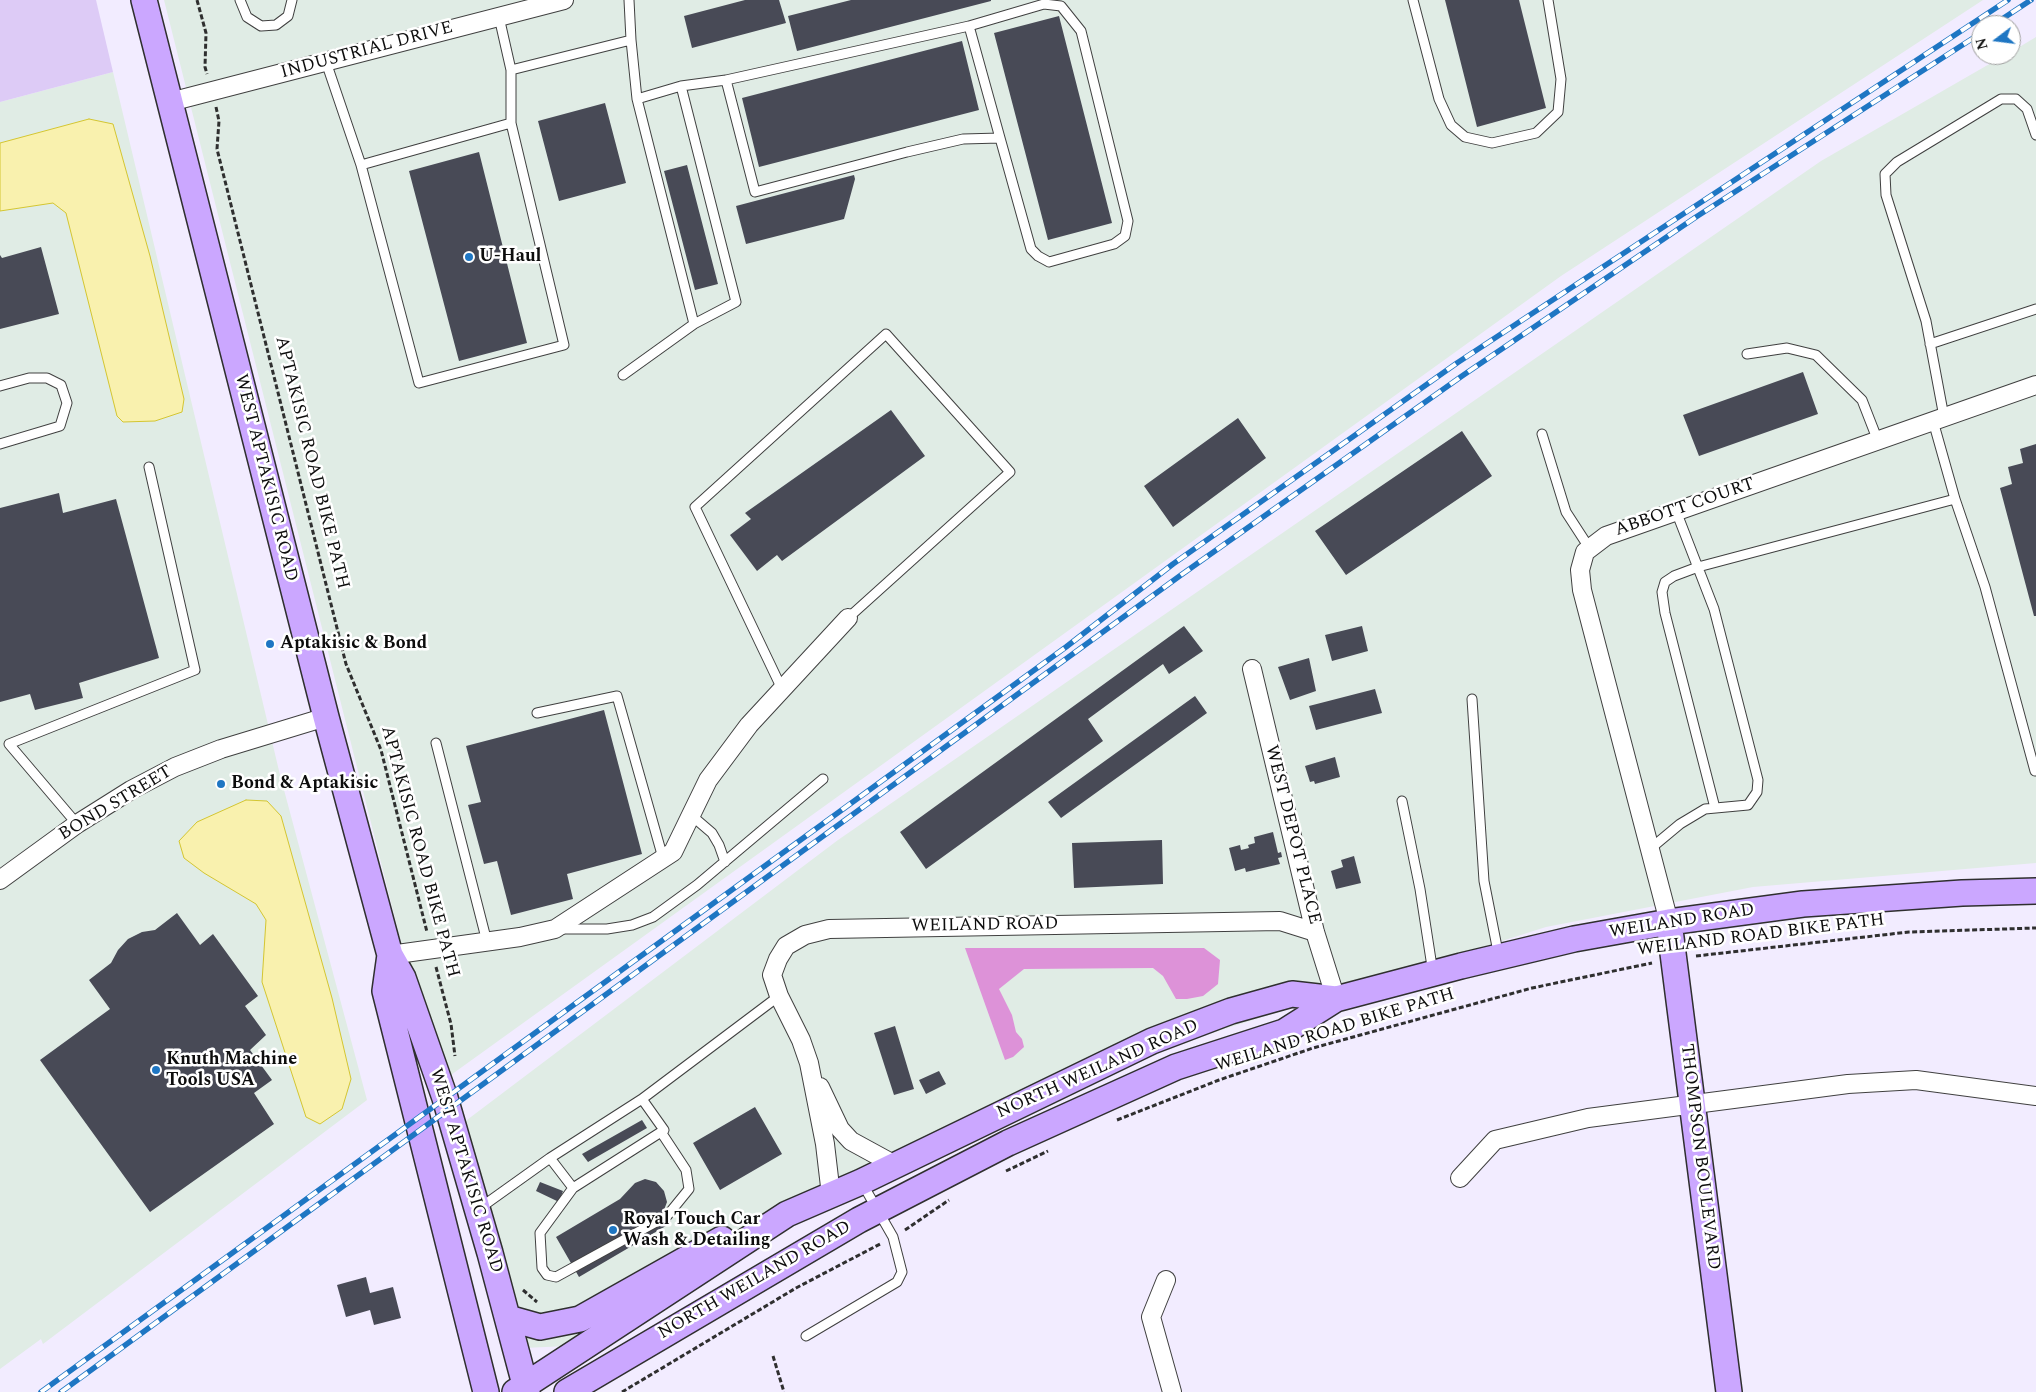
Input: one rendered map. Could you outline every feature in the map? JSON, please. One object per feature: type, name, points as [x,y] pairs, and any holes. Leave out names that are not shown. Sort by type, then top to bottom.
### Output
[{"type":"main road","name":"WEST APTAKISIC ROAD","points":[[144,0],[326,717],[390,955],[404,978],[445,1098],[508,1318],[522,1390]]},
{"type":"main road","name":"WEILAND ROAD","points":[[1336,999],[1574,939],[1669,922],[1803,904],[1962,893],[2036,891]]},
{"type":"main road","name":"THOMPSON BOULEVARD","points":[[1669,922],[1729,1392]]},
{"type":"main road","name":"WEST APTAKISIC ROAD","points":[[390,955],[386,991],[486,1392]]},
{"type":"main road","name":"NORTH WEILAND ROAD","points":[[522,1390],[787,1214],[861,1182],[1152,1041],[1231,1011],[1292,994],[1336,999]]},
{"type":"main road","name":"NORTH WEILAND ROAD","points":[[567,1392],[877,1211],[1008,1143],[1176,1067],[1284,1032],[1336,999]]},
{"type":"main road","points":[[508,1318],[540,1327],[580,1319],[790,1200],[831,1195]]},
{"type":"street","name":"INDUSTRIAL DRIVE","points":[[170,102],[564,0]]},
{"type":"street","name":"ABBOTT COURT","points":[[1669,922],[1582,590],[1580,570],[1585,552],[1606,536],[2036,385]]},
{"type":"street","points":[[390,955],[487,942],[555,929],[673,852],[708,780],[749,724],[848,618]]},
{"type":"street","name":"WEST DEPOT PLACE","points":[[1252,669],[1315,932],[1336,999]]},
{"type":"street","name":"BOND STREET","points":[[0,880],[77,824],[131,790],[175,767],[221,748],[326,717]]},
{"type":"street","name":"WEILAND ROAD","points":[[895,1165],[851,1141],[840,1129],[809,1063],[801,1040],[779,996],[772,975],[778,959],[786,946],[805,935],[829,929],[1280,920],[1315,932]]},
{"type":"street","name":"WEILAND ROAD","points":[[809,1063],[825,1144],[831,1195]]},
{"type":"street","points":[[1460,1178],[1495,1140],[1588,1118],[1848,1084],[1916,1080],[2036,1096]]},
{"type":"street","points":[[1166,1280],[1151,1317],[1172,1392]]},
{"type":"lane","points":[[240,0],[247,17],[261,26],[276,25],[288,16],[292,0]]},
{"type":"lane","points":[[629,0],[637,99],[694,324]]},
{"type":"lane","points":[[1414,0],[1439,99],[1451,125],[1465,137],[1492,142],[1536,133],[1558,112],[1561,80],[1548,0]]},
{"type":"lane","points":[[637,99],[681,86],[726,80],[969,26],[1044,4],[1061,6],[1081,31],[1128,221],[1125,236],[1114,244],[1049,262],[1031,250],[969,26]]},
{"type":"lane","points":[[326,62],[361,165],[419,383],[564,345],[511,124],[512,70],[499,17]]},
{"type":"lane","points":[[512,70],[632,40]]},
{"type":"lane","points":[[726,80],[755,192],[963,139],[1000,138]]},
{"type":"lane","points":[[622,375],[694,324],[736,302],[681,86]]},
{"type":"lane","points":[[2035,771],[1985,587],[1955,499],[1939,419],[1926,321],[1886,195],[1884,174],[1897,162],[2001,99],[2016,99],[2026,109],[2036,135]]},
{"type":"lane","points":[[361,165],[511,124]]},
{"type":"lane","points":[[1930,344],[2036,309]]},
{"type":"lane","points":[[782,689],[695,507],[886,334],[1010,472],[848,618]]},
{"type":"lane","points":[[1747,354],[1787,348],[1816,356],[1862,400],[1878,441]]},
{"type":"lane","points":[[0,386],[28,378],[47,378],[61,384],[67,403],[60,426],[0,444]]},
{"type":"lane","points":[[1542,434],[1566,512],[1590,549]]},
{"type":"lane","points":[[77,824],[9,744],[195,670],[149,467]]},
{"type":"lane","points":[[1715,808],[1662,592],[1666,582],[1674,576],[1698,567],[1955,499]]},
{"type":"lane","points":[[1650,849],[1680,824],[1705,809],[1748,805],[1757,792],[1758,780],[1714,609],[1676,511]]},
{"type":"lane","points":[[537,713],[617,696],[663,858]]},
{"type":"lane","points":[[1472,699],[1484,881],[1498,957]]},
{"type":"lane","points":[[436,743],[487,942]]},
{"type":"lane","points":[[555,929],[607,929],[632,925],[653,917],[697,885],[824,779]]},
{"type":"lane","points":[[1402,801],[1420,889],[1433,973]]},
{"type":"lane","points":[[691,815],[712,833],[725,862]]},
{"type":"lane","points":[[478,1210],[550,1158],[642,1098],[779,996]]},
{"type":"lane","points":[[642,1098],[664,1130],[572,1188],[540,1233],[542,1268],[547,1274],[556,1277],[667,1216],[689,1189],[686,1170],[661,1132]]},
{"type":"lane","points":[[550,1158],[572,1188]]},
{"type":"lane","points":[[806,1336],[897,1282],[902,1272],[893,1237],[861,1182]]},
{"type":"path","points":[[197,0],[206,33],[205,67]]},
{"type":"path","name":"APTAKISIC ROAD BIKE PATH","points":[[219,121],[217,132],[218,149],[346,664],[380,750],[450,1024],[457,1062]]},
{"type":"path","name":"WEILAND ROAD BIKE PATH","points":[[1112,1122],[1219,1080],[1313,1048],[1532,988],[1674,959],[1909,932],[2036,928]]},
{"type":"path","points":[[1000,1174],[1051,1150]]},
{"type":"path","points":[[622,1392],[796,1288],[893,1237],[950,1199]]},
{"type":"path","points":[[522,1289],[534,1301],[542,1305]]},
{"type":"path","points":[[773,1356],[784,1392]]},
{"type":"shaded area","points":[[0,0],[96,0],[113,72],[0,102]]},
{"type":"shaded area","points":[[164,0],[1983,0],[1561,276],[437,1085]]},
{"type":"shaded area","points":[[2036,37],[2036,863],[1753,887],[1546,927],[1092,1071],[820,1188],[567,1346],[524,1348],[451,1132],[838,840],[1821,161],[1988,65],[2021,65],[2021,46]]},
{"type":"shaded area","points":[[113,72],[280,775],[367,1100],[43,1344],[41,1339],[0,1369],[0,102]]},
{"type":"shaded area","points":[[89,119],[113,124],[150,256],[184,399],[182,412],[155,421],[123,422],[117,416],[66,213],[53,203],[0,211],[0,143]]},
{"type":"shaded area","points":[[246,800],[267,801],[281,816],[332,998],[351,1079],[342,1109],[320,1124],[306,1117],[262,982],[266,920],[256,904],[204,873],[184,858],[179,841],[197,822]]},
{"type":"shaded area","points":[[965,948],[1204,948],[1220,960],[1218,984],[1203,996],[1176,999],[1163,976],[1153,968],[1024,969],[999,989],[1012,1015],[1016,1032],[1022,1039],[1024,1047],[1013,1057],[1005,1060]]},
{"type":"building","points":[[745,0],[779,0],[786,23],[692,48],[684,16]]},
{"type":"building","points":[[851,0],[991,1],[797,51],[788,16]]},
{"type":"building","points":[[1445,0],[1519,0],[1546,108],[1477,127]]},
{"type":"building","points":[[1059,16],[1112,223],[1048,240],[994,33]]},
{"type":"building","points":[[962,41],[979,110],[759,167],[742,98]]},
{"type":"building","points":[[605,103],[626,183],[559,201],[538,121]]},
{"type":"building","name":"U-Haul","points":[[479,152],[527,343],[459,361],[409,171]]},
{"type":"building","points":[[687,165],[718,284],[695,290],[664,171]]},
{"type":"building","points":[[854,175],[855,179],[844,219],[746,244],[736,206]]},
{"type":"building","points":[[41,247],[59,314],[0,329],[0,255],[2,258]]},
{"type":"building","points":[[1803,372],[1818,414],[1699,456],[1683,415]]},
{"type":"building","points":[[891,410],[925,456],[782,561],[777,555],[757,571],[730,535],[751,519],[745,513]]},
{"type":"building","points":[[1238,418],[1266,458],[1173,527],[1144,486]]},
{"type":"building","points":[[1462,431],[1492,476],[1346,575],[1315,531]]},
{"type":"building","points":[[2036,444],[2036,616],[2034,616],[2000,488],[2012,484],[2008,467],[2023,463],[2020,449]]},
{"type":"building","points":[[59,493],[63,513],[116,499],[159,658],[79,683],[83,698],[35,710],[30,694],[0,702],[0,508]]},
{"type":"building","points":[[1184,626],[1203,651],[1169,674],[1163,664],[1088,719],[1103,741],[926,869],[900,832]]},
{"type":"building","points":[[1362,626],[1368,651],[1332,661],[1325,635]]},
{"type":"building","points":[[1309,658],[1316,691],[1290,700],[1278,667]]},
{"type":"building","points":[[1375,689],[1382,713],[1316,730],[1309,706]]},
{"type":"building","points":[[1195,696],[1207,713],[1061,818],[1048,802]]},
{"type":"building","points":[[604,710],[642,854],[567,874],[573,899],[511,915],[497,861],[484,864],[468,805],[481,802],[466,746]]},
{"type":"building","points":[[1335,757],[1340,777],[1315,784],[1314,781],[1310,782],[1305,766]]},
{"type":"building","points":[[1273,832],[1278,853],[1281,852],[1282,857],[1278,858],[1280,864],[1246,872],[1245,868],[1235,871],[1229,848],[1240,845],[1241,850],[1249,848],[1248,845],[1255,843],[1254,837]]},
{"type":"building","points":[[1162,840],[1163,884],[1074,888],[1072,843]]},
{"type":"building","points":[[1354,856],[1361,883],[1336,889],[1331,871],[1343,867],[1341,860]]},
{"type":"building","name":"Knuth Machine Tools USA","points":[[177,913],[200,945],[213,934],[258,996],[245,1006],[266,1035],[250,1050],[272,1080],[254,1093],[274,1124],[150,1212],[40,1060],[110,1009],[89,980],[111,963],[118,950],[128,939],[142,932],[155,930]]},
{"type":"building","points":[[895,1026],[914,1089],[894,1095],[874,1033]]},
{"type":"building","points":[[939,1071],[946,1084],[926,1094],[919,1080]]},
{"type":"building","points":[[755,1107],[782,1154],[720,1190],[693,1143]]},
{"type":"building","points":[[642,1120],[647,1128],[588,1162],[582,1154]]},
{"type":"building","name":"Royal Touch Car Wash & Detailing","points":[[645,1179],[656,1182],[664,1191],[667,1202],[664,1210],[671,1223],[579,1277],[556,1237],[620,1199],[635,1183]]},
{"type":"building","points":[[540,1182],[563,1191],[559,1202],[536,1191]]},
{"type":"building","points":[[366,1277],[370,1293],[393,1287],[401,1318],[374,1325],[370,1310],[346,1317],[337,1285]]},
{"type":"railway","points":[[41,1392],[1066,647],[1173,564],[1457,363],[2008,0]]},
{"type":"railway","points":[[2008,15],[2031,0]]},
{"type":"railway","points":[[61,1392],[1181,575],[1462,376],[1696,217],[1971,39]]},
{"type":"place","name":"U-Haul","points":[[469,257]]},
{"type":"place","name":"Aptakisic & Bond","points":[[270,644]]},
{"type":"place","name":"Bond & Aptakisic","points":[[221,784]]},
{"type":"place","name":"Knuth Machine Tools USA","points":[[156,1070]]},
{"type":"place","name":"Royal Touch Car Wash & Detailing","points":[[613,1230]]}]
